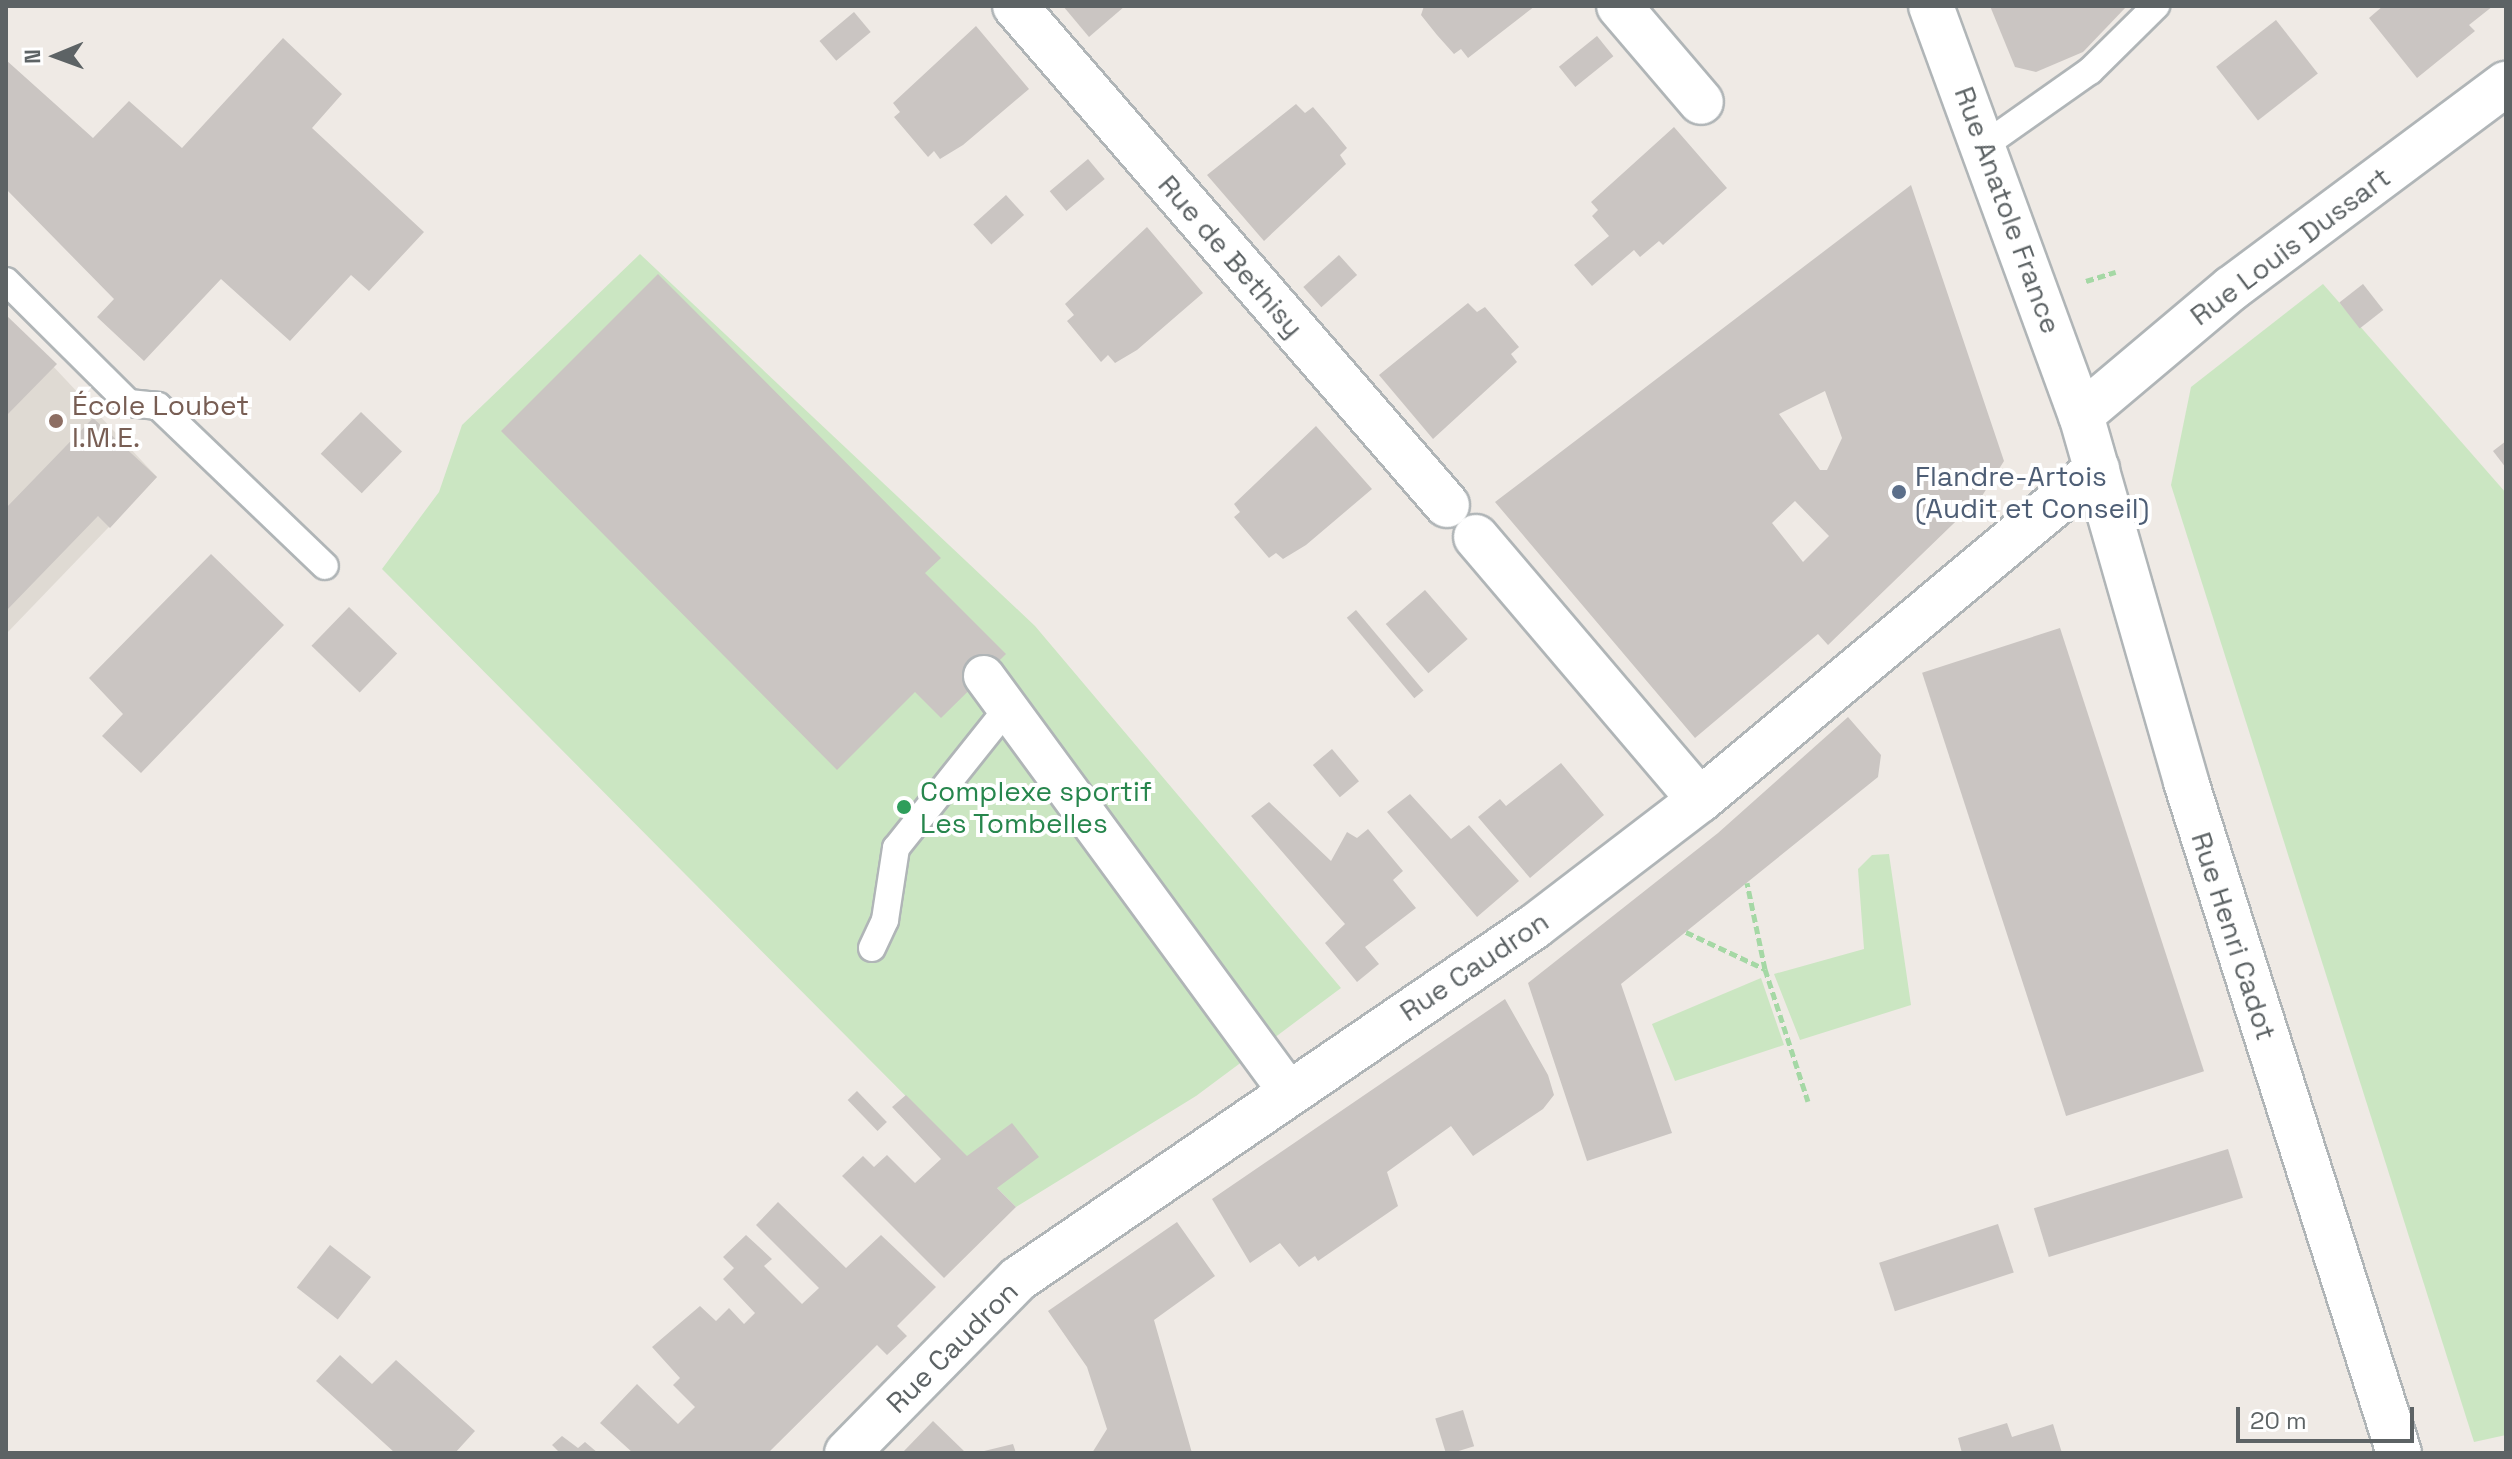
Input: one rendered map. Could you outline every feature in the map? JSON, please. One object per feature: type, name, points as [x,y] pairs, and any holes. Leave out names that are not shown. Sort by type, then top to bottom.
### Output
[{"type":"street","name":"Rue de Bethisy","points":[[1015,6],[1447,505]]},
{"type":"street","points":[[1619,6],[1701,102]]},
{"type":"street","name":"Rue Anatole France","points":[[1931,6],[1985,145],[2081,415]]},
{"type":"street","name":"Rue Louis Dussart","points":[[2081,415],[2232,288],[2506,84]]},
{"type":"street","name":"Rue Henri Cadot","points":[[2081,415],[2186,782],[2399,1453]]},
{"type":"street","name":"Rue Caudron","points":[[847,1453],[1018,1279],[1535,926],[1700,800],[2097,469]]},
{"type":"street","points":[[1476,537],[1700,800]]},
{"type":"street","points":[[997,690],[1289,1092]]},
{"type":"lane","points":[[1985,145],[2090,71],[2156,6]]},
{"type":"lane","points":[[6,281],[129,403],[158,406],[325,566]]},
{"type":"lane","points":[[872,948],[885,920],[896,848],[997,690]]},
{"type":"path","points":[[1747,883],[1765,969],[1808,1101]]},
{"type":"path","points":[[1686,932],[1765,969]]},
{"type":"shaded area","name":"École Loubet I.M.E.","points":[[6,316],[157,477],[6,634]]},
{"type":"green space","name":"Complexe sportif Les Tombelles","points":[[640,254],[1035,626],[1341,988],[1196,1096],[1016,1207],[382,569],[439,492],[462,425]]},
{"type":"green space","points":[[2323,284],[2506,493],[2506,1435],[2474,1442],[2171,485],[2191,387]]},
{"type":"green space","points":[[1889,854],[1911,1005],[1800,1040],[1774,974],[1864,949],[1858,869],[1872,855]]},
{"type":"green space","points":[[1761,978],[1784,1045],[1675,1081],[1652,1024]]},
{"type":"building","points":[[1063,6],[1125,6],[1089,37]]},
{"type":"building","points":[[1424,6],[1535,6],[1468,58],[1461,49],[1454,54],[1437,35],[1421,15]]},
{"type":"building","points":[[1990,6],[2127,6],[2083,52],[2036,72],[2015,67]]},
{"type":"building","points":[[2383,6],[2493,6],[2469,25],[2475,31],[2417,78],[2369,18]]},
{"type":"building","points":[[854,12],[871,32],[836,61],[820,41]]},
{"type":"building","points":[[2276,20],[2318,74],[2258,120],[2216,67]]},
{"type":"building","points":[[976,26],[1029,89],[963,145],[940,159],[934,151],[928,157],[894,117],[900,112],[893,103]]},
{"type":"building","points":[[1597,36],[1613,56],[1575,87],[1559,67]]},
{"type":"building","points":[[283,38],[342,94],[312,128],[424,232],[369,291],[351,275],[290,341],[221,279],[144,361],[97,317],[114,299],[6,189],[6,60],[93,138],[129,101],[182,148]]},
{"type":"building","points":[[1296,104],[1305,113],[1313,107],[1330,127],[1347,148],[1340,155],[1346,164],[1264,241],[1207,175]]},
{"type":"building","points":[[1674,127],[1727,188],[1663,245],[1659,241],[1640,257],[1634,250],[1592,286],[1574,265],[1609,236],[1592,216],[1598,210],[1591,202]]},
{"type":"building","points":[[1088,159],[1105,179],[1066,211],[1050,191]]},
{"type":"building","points":[[1911,185],[2004,461],[1982,496],[1828,645],[1818,634],[1695,738],[1495,502]],"holes":[[[1825,391],[1842,438],[1827,470],[1820,470],[1779,414]],[[1795,501],[1829,536],[1803,562],[1772,523]]]},
{"type":"building","points":[[1006,195],[1024,215],[991,245],[973,224]]},
{"type":"building","points":[[1147,227],[1203,293],[1137,350],[1115,363],[1108,355],[1101,362],[1067,321],[1074,315],[1065,304]]},
{"type":"building","points":[[1339,255],[1357,275],[1321,307],[1303,287]]},
{"type":"building","points":[[658,274],[941,558],[925,573],[1006,654],[941,718],[915,692],[837,770],[501,431]]},
{"type":"building","points":[[2363,284],[2383,310],[2360,328],[2339,302]]},
{"type":"building","points":[[1468,303],[1477,312],[1485,307],[1519,347],[1511,354],[1517,362],[1433,439],[1379,375]]},
{"type":"building","points":[[6,315],[57,364],[6,416]]},
{"type":"building","points":[[361,412],[402,452],[362,493],[321,454]]},
{"type":"building","points":[[93,418],[157,477],[110,528],[98,516],[6,611],[6,508]]},
{"type":"building","points":[[1316,426],[1372,489],[1306,545],[1283,559],[1276,553],[1269,558],[1234,517],[1240,512],[1234,504]]},
{"type":"building","points":[[2506,441],[2506,468],[2493,451]]},
{"type":"building","points":[[211,554],[284,625],[141,773],[102,736],[123,714],[89,678]]},
{"type":"building","points":[[1425,590],[1468,639],[1428,673],[1386,624]]},
{"type":"building","points":[[349,607],[397,654],[360,692],[311,646]]},
{"type":"building","points":[[1356,610],[1423,690],[1414,698],[1347,618]]},
{"type":"building","points":[[2060,628],[2204,1071],[2066,1116],[1922,673]]},
{"type":"building","points":[[1848,717],[1881,755],[1878,777],[1621,984],[1672,1133],[1587,1161],[1528,983],[1718,833]]},
{"type":"building","points":[[1332,749],[1359,781],[1340,797],[1313,765]]},
{"type":"building","points":[[1561,763],[1604,815],[1530,878],[1478,817],[1500,799],[1506,806]]},
{"type":"building","points":[[1410,794],[1451,839],[1469,825],[1519,881],[1477,917],[1387,812]]},
{"type":"building","points":[[1269,802],[1331,861],[1347,832],[1357,838],[1368,829],[1403,871],[1393,880],[1416,908],[1365,947],[1379,964],[1357,982],[1325,943],[1345,924],[1251,816]]},
{"type":"building","points":[[1505,999],[1548,1075],[1554,1095],[1543,1109],[1473,1156],[1451,1126],[1387,1172],[1398,1206],[1318,1261],[1315,1256],[1299,1267],[1280,1243],[1250,1263],[1212,1199]]},
{"type":"building","points":[[857,1091],[887,1122],[878,1131],[848,1100]]},
{"type":"building","points":[[906,1095],[967,1156],[1012,1123],[1039,1157],[997,1188],[1016,1207],[944,1278],[842,1176],[863,1156],[874,1167],[887,1155],[915,1183],[941,1159],[892,1107]]},
{"type":"building","points":[[2228,1149],[2243,1198],[2049,1257],[2034,1208]]},
{"type":"building","points":[[778,1202],[846,1268],[881,1235],[936,1287],[897,1326],[907,1336],[887,1355],[877,1345],[768,1453],[633,1453],[600,1423],[637,1384],[678,1424],[695,1407],[673,1385],[680,1378],[652,1347],[700,1306],[716,1321],[729,1308],[744,1324],[755,1313],[723,1279],[734,1268],[723,1257],[746,1235],[772,1259],[764,1266],[802,1304],[819,1288],[756,1225]]},
{"type":"building","points":[[1177,1222],[1215,1276],[1154,1320],[1192,1453],[1092,1453],[1107,1429],[1087,1367],[1048,1311]]},
{"type":"building","points":[[1998,1224],[2014,1273],[1895,1311],[1879,1263]]},
{"type":"building","points":[[330,1245],[371,1277],[338,1320],[297,1288]]},
{"type":"building","points":[[340,1355],[372,1384],[396,1360],[475,1431],[455,1453],[395,1453],[316,1381]]},
{"type":"building","points":[[1463,1410],[1474,1446],[1446,1453],[1435,1418]]},
{"type":"building","points":[[933,1421],[966,1453],[902,1453]]},
{"type":"building","points":[[2007,1423],[2012,1437],[2053,1424],[2062,1453],[1962,1453],[1958,1438]]},
{"type":"building","points":[[562,1436],[578,1448],[585,1442],[598,1453],[560,1453],[552,1445]]},
{"type":"building","points":[[1013,1444],[1016,1453],[980,1452]]},
{"type":"place","name":"École Loubet I.M.E.","points":[[56,421]]},
{"type":"place","name":"Flandre-Artois (Audit et Conseil)","points":[[1899,492]]},
{"type":"place","name":"Complexe sportif Les Tombelles","points":[[904,807]]}]
